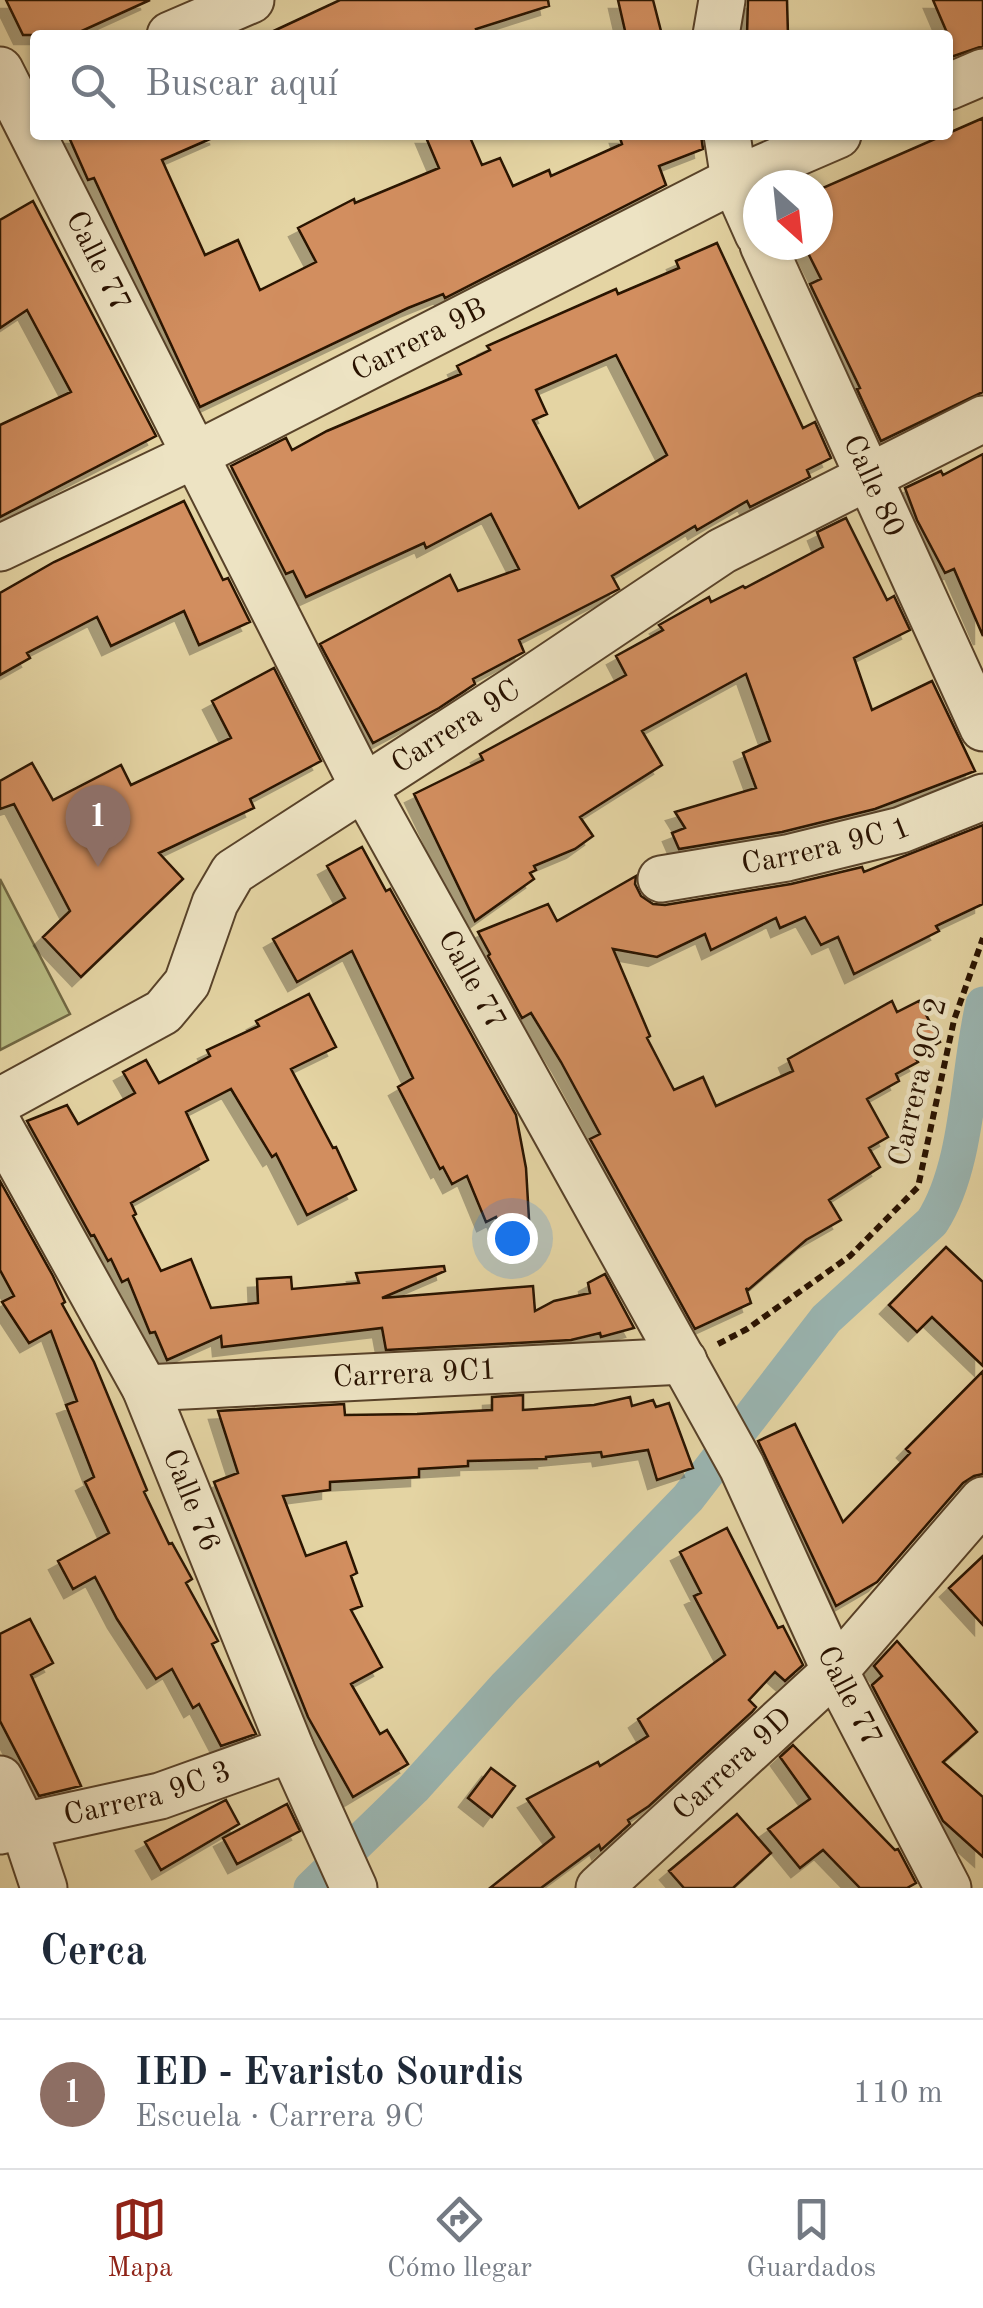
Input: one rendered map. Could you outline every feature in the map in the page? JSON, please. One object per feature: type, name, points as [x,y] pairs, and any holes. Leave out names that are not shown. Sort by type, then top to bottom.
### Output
[{"type":"street","points":[[182,30],[251,0]]},
{"type":"street","points":[[717,30],[722,0]]},
{"type":"street","points":[[953,85],[983,72]]},
{"type":"street","name":"Calle 77","points":[[13,94],[30,127]]},
{"type":"street","name":"Calle 77","points":[[37,140],[363,786],[732,1449],[835,1671],[948,1888]]},
{"type":"street","points":[[728,140],[734,180],[743,200]]},
{"type":"street","name":"Carrera 9B","points":[[0,548],[197,454],[734,180],[826,140]]},
{"type":"street","name":"Calle 80","points":[[770,260],[983,728]]},
{"type":"street","name":"Carrera 9C","points":[[0,1101],[163,1012],[187,983],[214,903],[232,872],[722,551],[983,419]]},
{"type":"street","name":"Carrera 9C 1","points":[[661,879],[787,858],[901,830],[983,797]]},
{"type":"street","name":"Calle 76","points":[[0,1127],[145,1388],[290,1749],[347,1871]]},
{"type":"street","name":"Carrera 9C1","points":[[145,1388],[684,1361]]},
{"type":"street","name":"Carrera 9D","points":[[599,1888],[835,1671],[983,1500]]},
{"type":"street","name":"Carrera 9C 3","points":[[12,1830],[160,1796],[290,1749]]},
{"type":"street","points":[[0,1779],[12,1830],[44,1888]]},
{"type":"path","name":"Carrera 9C 2","points":[[684,1361],[748,1328],[850,1256],[918,1187],[954,1020],[983,938]]},
{"type":"green space","points":[[0,879],[70,1014],[0,1050]]},
{"type":"building","points":[[6,0],[150,0],[84,30],[30,30],[30,35],[23,35]]},
{"type":"building","points":[[340,0],[548,0],[549,6],[476,30],[276,30]]},
{"type":"building","points":[[618,0],[653,0],[661,30],[625,30]]},
{"type":"building","points":[[748,0],[787,0],[788,30],[747,30]]},
{"type":"building","points":[[933,0],[983,0],[983,46],[953,56],[953,30],[946,30]]},
{"type":"building","points":[[983,118],[983,392],[881,441],[810,284],[821,279],[812,260],[833,260],[833,183],[933,140],[953,140],[953,131]]},
{"type":"building","points":[[70,140],[208,140],[162,160],[205,255],[238,240],[260,290],[316,262],[298,228],[354,199],[355,203],[439,168],[427,140],[471,140],[482,165],[500,158],[513,186],[549,170],[551,176],[622,144],[621,140],[702,140],[703,149],[659,166],[666,185],[445,298],[443,294],[408,308],[200,407],[94,178],[88,180]]},
{"type":"building","points":[[33,201],[156,436],[0,517],[0,425],[71,392],[27,310],[0,328],[0,220]]},
{"type":"building","points":[[717,243],[803,428],[815,422],[831,458],[807,470],[810,477],[750,507],[747,501],[697,530],[695,526],[612,576],[619,589],[519,640],[524,652],[473,679],[475,684],[439,708],[373,743],[320,644],[450,575],[458,591],[519,569],[491,514],[426,548],[424,543],[306,597],[293,571],[286,574],[231,466],[286,438],[292,450],[461,374],[457,366],[490,350],[487,346],[616,289],[618,294],[679,268],[676,261]],"holes":[[[616,355],[667,455],[579,508],[533,420],[547,414],[536,390]]]},
{"type":"building","points":[[983,454],[983,636],[954,569],[945,573],[905,488],[941,471],[943,475]]},
{"type":"building","points":[[184,501],[223,580],[228,578],[250,622],[199,645],[184,611],[111,646],[97,617],[27,653],[30,658],[0,675],[0,593],[54,562]]},
{"type":"building","points":[[846,518],[887,600],[894,596],[910,630],[854,658],[872,710],[932,681],[975,771],[875,809],[782,832],[679,849],[672,833],[685,828],[675,812],[756,788],[743,753],[770,741],[746,674],[642,731],[662,765],[580,817],[593,836],[575,849],[534,866],[536,870],[530,873],[534,879],[475,921],[414,794],[483,760],[480,754],[626,675],[616,656],[663,630],[659,625],[709,597],[711,602],[745,588],[823,547],[817,532]]},
{"type":"building","points":[[274,668],[321,761],[250,799],[254,808],[159,853],[183,879],[81,977],[43,937],[70,911],[14,804],[0,809],[0,781],[32,763],[53,800],[121,765],[131,785],[231,738],[212,701]]},
{"type":"building","points":[[983,825],[983,904],[936,926],[939,931],[854,974],[838,937],[821,945],[805,917],[780,928],[776,918],[711,950],[705,934],[657,957],[613,949],[650,1036],[647,1038],[674,1090],[703,1077],[716,1106],[793,1071],[788,1059],[892,1001],[897,1012],[919,1001],[940,1042],[914,1056],[918,1062],[896,1074],[899,1081],[867,1099],[888,1137],[869,1148],[880,1167],[829,1200],[841,1220],[806,1240],[746,1288],[751,1303],[695,1329],[590,1139],[600,1134],[561,1062],[531,1013],[522,1018],[478,932],[548,904],[557,921],[636,876],[641,896],[653,904],[665,905],[791,884],[862,867],[864,872]]},
{"type":"building","points":[[362,847],[386,891],[390,889],[516,1115],[526,1168],[530,1236],[508,1245],[496,1217],[486,1222],[467,1176],[452,1184],[443,1167],[440,1169],[398,1087],[413,1078],[352,951],[297,982],[273,939],[345,898],[327,866]]},
{"type":"building","points":[[309,994],[336,1047],[291,1069],[356,1190],[307,1215],[276,1154],[272,1157],[231,1089],[186,1112],[208,1160],[131,1203],[136,1214],[133,1216],[161,1271],[191,1259],[211,1308],[258,1303],[257,1279],[291,1277],[292,1289],[359,1283],[356,1273],[444,1266],[445,1271],[382,1298],[533,1286],[535,1311],[554,1301],[590,1293],[588,1283],[605,1274],[634,1328],[571,1340],[386,1350],[382,1328],[222,1347],[221,1336],[167,1360],[155,1332],[150,1333],[128,1279],[122,1282],[111,1259],[108,1261],[94,1235],[91,1236],[27,1121],[67,1105],[78,1124],[135,1093],[123,1072],[146,1060],[159,1083],[210,1056],[207,1050],[259,1026],[256,1021]]},
{"type":"building","points":[[0,1181],[53,1276],[65,1302],[62,1304],[94,1362],[147,1490],[144,1492],[169,1544],[172,1543],[192,1579],[186,1583],[218,1641],[212,1644],[256,1734],[221,1746],[199,1704],[193,1708],[172,1669],[156,1679],[95,1577],[73,1589],[58,1561],[109,1533],[85,1482],[94,1477],[66,1405],[77,1401],[51,1331],[29,1343],[2,1302],[14,1296],[0,1270]]},
{"type":"building","points":[[946,1247],[983,1282],[983,1366],[932,1317],[917,1332],[889,1305]]},
{"type":"building","points":[[983,1371],[983,1474],[963,1483],[877,1582],[836,1606],[758,1441],[795,1424],[843,1522],[910,1453],[906,1449]]},
{"type":"building","points":[[523,1395],[523,1410],[594,1405],[630,1397],[632,1406],[653,1400],[656,1407],[669,1403],[693,1468],[657,1480],[648,1450],[602,1457],[601,1452],[546,1459],[468,1461],[468,1466],[419,1469],[419,1477],[330,1482],[330,1490],[283,1496],[306,1556],[346,1542],[357,1573],[351,1576],[362,1606],[351,1610],[382,1667],[351,1684],[380,1734],[387,1730],[408,1764],[353,1797],[308,1717],[214,1482],[238,1473],[218,1411],[344,1404],[345,1415],[417,1414],[492,1410],[492,1397]]},
{"type":"building","points":[[727,1528],[778,1628],[783,1626],[803,1665],[785,1681],[775,1672],[749,1700],[756,1707],[752,1712],[649,1806],[628,1820],[630,1824],[601,1850],[599,1845],[541,1888],[490,1888],[554,1837],[527,1799],[598,1762],[600,1766],[648,1736],[638,1719],[725,1655],[694,1596],[701,1593],[680,1552]]},
{"type":"building","points":[[983,1556],[983,1625],[949,1588]]},
{"type":"building","points":[[30,1619],[53,1663],[31,1675],[81,1786],[39,1796],[0,1721],[0,1634]]},
{"type":"building","points":[[897,1641],[977,1732],[943,1762],[983,1797],[983,1857],[943,1821],[872,1685],[882,1676],[874,1666]]},
{"type":"building","points":[[793,1745],[898,1849],[916,1883],[907,1888],[860,1888],[823,1850],[800,1868],[768,1829],[810,1799],[780,1757]]},
{"type":"building","points":[[491,1768],[515,1786],[492,1817],[468,1798]]},
{"type":"building","points":[[226,1800],[239,1824],[161,1870],[145,1842]]},
{"type":"building","points":[[287,1804],[300,1831],[237,1864],[223,1838]]},
{"type":"building","points":[[737,1814],[771,1853],[733,1888],[684,1888],[669,1871]]},
{"type":"waterway","points":[[311,1888],[414,1788],[505,1687],[688,1498],[826,1319],[932,1222],[944,1199],[960,1146],[983,1004]]},
{"type":"place","name":"IED - Evaristo Sourdis","points":[[98,867]]}]
